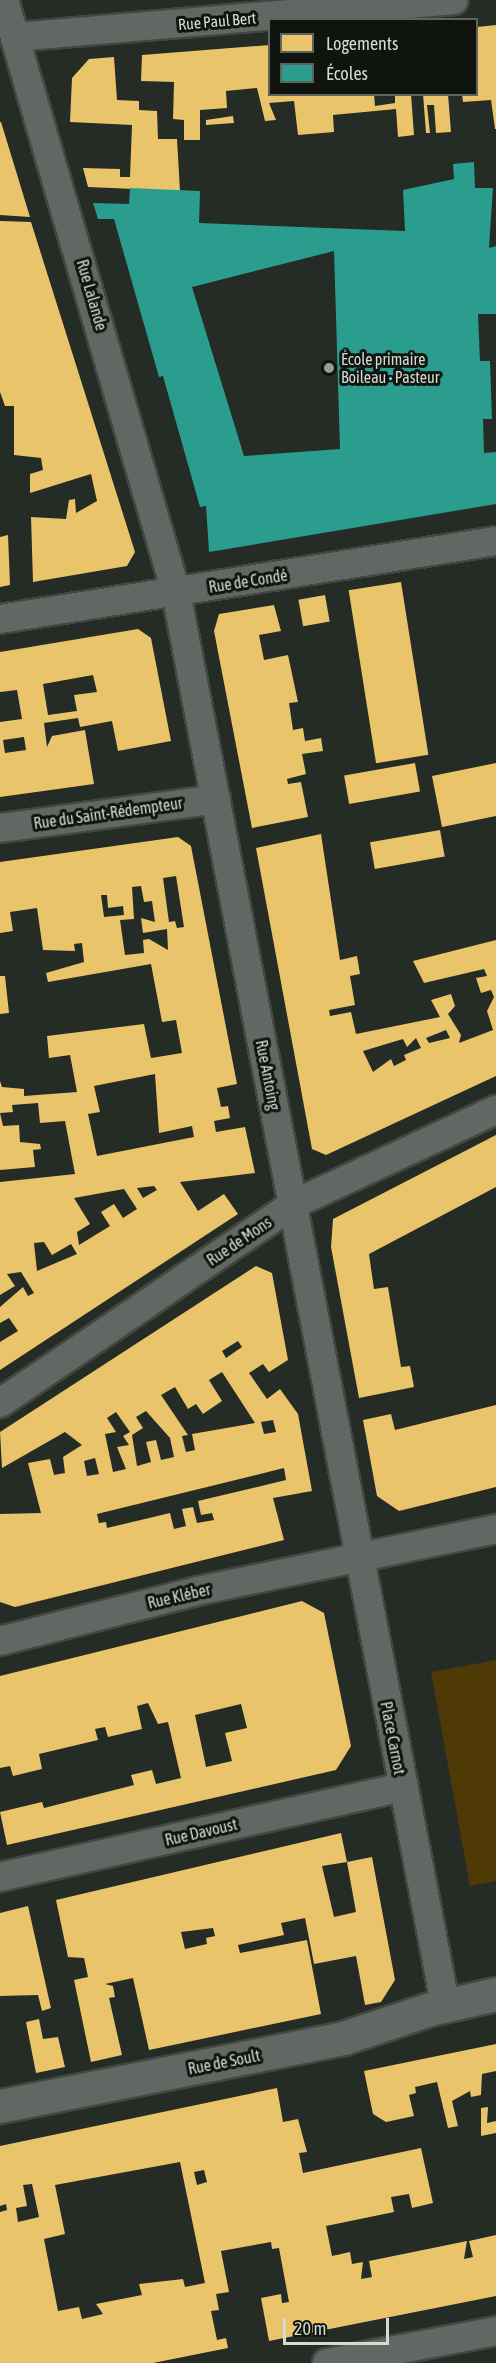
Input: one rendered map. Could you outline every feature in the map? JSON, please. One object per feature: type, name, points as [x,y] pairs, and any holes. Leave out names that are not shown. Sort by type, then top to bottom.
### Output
[{"type":"street","name":"Rue Lalande","points":[[4,0],[176,592]]},
{"type":"street","name":"Rue Paul Bert","points":[[16,37],[453,0]]},
{"type":"street","name":"Rue de Condé","points":[[0,619],[496,541]]},
{"type":"street","name":"Rue Antoing","points":[[176,592],[359,1559]]},
{"type":"street","name":"Rue du Saint-Rédempteur","points":[[0,828],[216,799]]},
{"type":"street","name":"Rue de Mons","points":[[0,1403],[292,1205],[496,1110]]},
{"type":"street","points":[[359,1559],[496,1529]]},
{"type":"street","name":"Rue Kléber","points":[[0,1641],[197,1591],[359,1559]]},
{"type":"street","name":"Place Carnot","points":[[359,1559],[445,2004]]},
{"type":"street","name":"Rue Davoust","points":[[0,1878],[402,1787]]},
{"type":"street","points":[[445,2004],[496,1994]]},
{"type":"street","name":"Rue de Soult","points":[[0,2106],[343,2038],[445,2004]]},
{"type":"street","points":[[327,2363],[496,2331]]},
{"type":"shaded area","points":[[496,1660],[496,1881],[470,1886],[431,1672]]},
{"type":"building: Logements","points":[[496,25],[496,129],[491,100],[463,102],[462,96],[478,96],[478,27]]},
{"type":"building: Logements","points":[[268,45],[268,96],[374,96],[375,106],[395,103],[395,96],[411,96],[414,135],[398,137],[396,109],[333,115],[334,132],[298,135],[294,101],[269,103],[276,120],[265,121],[257,88],[226,91],[227,108],[200,110],[200,140],[184,140],[184,120],[173,119],[174,82],[141,81],[142,55]]},
{"type":"building: Logements","points":[[114,57],[117,100],[139,101],[139,110],[157,111],[158,139],[177,139],[180,191],[88,187],[83,168],[120,169],[120,177],[130,177],[132,125],[70,122],[72,78],[89,59]]},
{"type":"building: Logements","points":[[423,96],[448,96],[451,132],[436,133],[434,105],[427,105],[430,133],[426,133]]},
{"type":"building: Logements","points":[[233,116],[234,123],[206,125],[206,120]]},
{"type":"building: Logements","points":[[1,122],[30,217],[0,215]]},
{"type":"building: Logements","points":[[0,221],[31,222],[135,552],[127,566],[33,582],[31,517],[66,519],[69,500],[75,499],[76,513],[97,501],[91,474],[30,493],[30,474],[43,470],[41,458],[14,455],[14,406],[5,406],[0,392]]},
{"type":"building: Logements","points":[[8,535],[10,585],[0,587],[0,537]]},
{"type":"building: Logements","points":[[401,582],[428,755],[376,763],[349,590]]},
{"type":"building: Logements","points":[[325,595],[330,622],[303,626],[298,600]]},
{"type":"building: Logements","points":[[274,605],[281,631],[259,635],[264,660],[288,655],[298,702],[289,703],[293,730],[303,728],[305,741],[321,738],[323,751],[302,754],[306,774],[287,779],[288,784],[301,782],[308,817],[252,828],[214,631],[219,614]]},
{"type":"building: Logements","points":[[138,629],[151,638],[171,741],[118,751],[112,721],[80,727],[78,718],[44,723],[47,747],[52,736],[85,730],[94,784],[0,797],[0,722],[22,719],[17,690],[0,692],[0,652]],"holes":[[[93,675],[97,692],[74,695],[77,711],[48,715],[43,684]],[[24,737],[26,750],[5,753],[3,740]]]},
{"type":"building: Logements","points":[[415,763],[420,792],[349,804],[344,776]]},
{"type":"building: Logements","points":[[496,763],[496,816],[442,827],[432,776]]},
{"type":"building: Logements","points":[[440,830],[445,857],[375,869],[370,842]]},
{"type":"building: Logements","points":[[321,834],[340,960],[357,956],[360,974],[350,976],[355,1005],[329,1010],[330,1016],[351,1012],[356,1034],[440,1017],[431,1000],[451,994],[455,1006],[448,1014],[461,1035],[459,1043],[493,1030],[487,1011],[494,997],[491,990],[481,993],[476,978],[487,976],[484,969],[424,983],[413,961],[496,940],[496,1076],[326,1155],[312,1149],[256,848]],"holes":[[[446,1030],[450,1038],[429,1043],[426,1038]],[[416,1038],[421,1048],[404,1055],[406,1060],[394,1066],[391,1059],[373,1072],[363,1051],[403,1039],[407,1047]]]},
{"type":"building: Logements","points":[[178,837],[191,846],[237,1084],[217,1088],[221,1107],[228,1106],[230,1118],[214,1121],[216,1132],[245,1127],[255,1173],[180,1182],[198,1211],[224,1194],[238,1214],[0,1370],[0,1342],[18,1331],[9,1318],[0,1323],[0,1307],[23,1287],[28,1296],[34,1293],[21,1272],[7,1274],[15,1286],[0,1295],[0,1182],[75,1174],[65,1121],[40,1123],[38,1103],[12,1105],[13,1112],[0,1113],[0,1081],[2,1087],[24,1089],[24,1096],[77,1092],[70,1055],[49,1058],[47,1036],[144,1024],[151,1058],[182,1053],[176,1020],[162,1022],[151,964],[48,982],[46,973],[84,962],[82,943],[74,944],[75,951],[43,950],[37,908],[10,912],[13,931],[0,933],[0,862]],"holes":[[[176,876],[184,927],[177,928],[175,921],[169,922],[163,878]],[[141,886],[144,902],[152,901],[155,922],[141,918],[143,933],[167,929],[168,950],[149,939],[143,940],[144,953],[125,955],[120,920],[134,919],[132,887]],[[101,895],[107,895],[108,908],[123,906],[124,915],[104,917]],[[155,1074],[159,1133],[192,1126],[194,1137],[97,1156],[88,1114],[100,1112],[94,1086]],[[154,1186],[157,1190],[143,1198],[137,1188]],[[124,1189],[137,1209],[123,1218],[114,1204],[101,1212],[110,1226],[79,1245],[77,1232],[90,1224],[74,1198]],[[44,1242],[52,1255],[71,1244],[77,1254],[37,1271],[34,1243]]]},
{"type":"building: Logements","points":[[0,976],[5,976],[9,1013],[0,1014]]},
{"type":"building: Logements","points":[[0,1113],[3,1126],[19,1125],[20,1142],[40,1144],[41,1149],[33,1150],[35,1167],[0,1170]]},
{"type":"building: Logements","points":[[496,1135],[496,1187],[369,1254],[374,1289],[388,1287],[401,1367],[410,1366],[414,1387],[359,1398],[331,1247],[333,1219]]},
{"type":"building: Logements","points":[[256,1266],[272,1273],[288,1360],[269,1372],[263,1364],[249,1373],[267,1399],[280,1389],[298,1414],[312,1491],[273,1498],[284,1540],[15,1607],[0,1602],[0,1514],[41,1513],[28,1463],[50,1459],[54,1475],[65,1473],[63,1457],[82,1445],[65,1432],[2,1468],[0,1432]],"holes":[[[238,1341],[242,1347],[226,1358],[222,1351]],[[222,1372],[255,1423],[192,1434],[195,1450],[186,1452],[182,1436],[188,1435],[161,1395],[175,1387],[188,1409],[196,1404],[203,1414],[222,1401],[209,1380]],[[146,1411],[170,1438],[174,1457],[161,1460],[156,1440],[146,1442],[151,1462],[137,1466],[132,1435],[143,1428],[136,1417]],[[116,1412],[130,1432],[123,1436],[129,1445],[117,1447],[126,1469],[113,1472],[105,1434],[116,1432],[107,1418]],[[273,1420],[276,1432],[264,1434],[261,1422]],[[95,1458],[99,1474],[87,1476],[84,1461]],[[284,1468],[286,1480],[198,1501],[201,1515],[212,1513],[214,1520],[197,1523],[193,1507],[182,1509],[186,1526],[174,1529],[170,1513],[107,1528],[106,1522],[99,1523],[97,1514]]]},
{"type":"building: Logements","points":[[496,1405],[496,1487],[399,1511],[377,1496],[363,1420],[391,1414],[395,1430]]},
{"type":"building: Logements","points":[[302,1601],[324,1613],[351,1746],[336,1770],[7,1845],[0,1812],[42,1802],[44,1808],[134,1785],[131,1775],[152,1770],[156,1784],[181,1778],[168,1722],[158,1724],[148,1703],[137,1706],[142,1729],[108,1737],[105,1727],[95,1729],[98,1740],[39,1754],[42,1769],[13,1776],[10,1766],[0,1768],[0,1676]],"holes":[[[241,1704],[247,1728],[225,1733],[232,1761],[206,1767],[195,1715]]]},
{"type":"building: Logements","points":[[341,1833],[347,1862],[372,1857],[395,1980],[381,2002],[365,2005],[356,1956],[314,1964],[305,1918],[281,1923],[284,1935],[238,1945],[240,1953],[307,1940],[321,2014],[149,2050],[133,1978],[105,1984],[113,1986],[115,1997],[109,1998],[122,2055],[91,2062],[74,1980],[88,1977],[84,1958],[68,1957],[56,1900]],"holes":[[[347,1862],[356,1912],[334,1917],[322,1866]],[[213,1928],[215,1936],[206,1938],[207,1944],[185,1949],[181,1932]]]},
{"type":"building: Logements","points":[[28,1906],[51,2008],[42,2011],[38,1995],[0,1996],[0,1913]]},
{"type":"building: Logements","points":[[39,2019],[43,2039],[58,2037],[65,2067],[36,2073],[26,2022]]},
{"type":"building: Logements","points":[[496,2044],[496,2071],[482,2074],[481,2095],[471,2097],[470,2091],[452,2101],[458,2126],[448,2128],[437,2082],[415,2087],[416,2093],[409,2095],[414,2116],[386,2122],[373,2114],[364,2071]]},
{"type":"building: Logements","points":[[277,2088],[283,2122],[298,2119],[307,2152],[299,2153],[303,2173],[421,2148],[433,2203],[412,2208],[409,2194],[391,2197],[394,2212],[326,2226],[332,2256],[350,2252],[352,2264],[363,2262],[361,2279],[372,2277],[369,2261],[467,2241],[464,2259],[473,2257],[469,2241],[496,2235],[496,2296],[269,2341],[261,2298],[281,2294],[282,2303],[289,2302],[279,2248],[272,2249],[271,2242],[221,2251],[229,2292],[216,2294],[219,2310],[211,2311],[217,2340],[226,2338],[228,2348],[153,2363],[0,2363],[0,2212],[7,2210],[6,2204],[0,2206],[0,2146]],"holes":[[[180,2162],[205,2283],[185,2287],[183,2279],[139,2284],[142,2295],[96,2304],[103,2314],[82,2319],[79,2307],[58,2311],[44,2239],[65,2234],[55,2185]],[[204,2170],[207,2182],[197,2185],[194,2172]],[[32,2184],[39,2217],[18,2222],[16,2208],[27,2206],[23,2185]]]},
{"type":"building: Logements","points":[[488,2107],[487,2123],[496,2121],[496,2133],[481,2136],[481,2108]]},
{"type":"building: Écoles","name":"École primaire Boileau - Pasteur","points":[[474,162],[475,188],[493,188],[489,248],[496,246],[496,314],[478,314],[480,361],[490,361],[492,419],[483,419],[484,453],[496,452],[496,504],[209,552],[206,506],[200,507],[163,376],[159,377],[114,219],[98,219],[93,203],[129,204],[130,188],[200,191],[199,223],[405,231],[403,190],[454,179],[453,164]],"holes":[[[334,251],[340,449],[244,456],[192,287]]]},
{"type":"place","name":"École primaire Boileau - Pasteur","points":[[329,368]]}]
